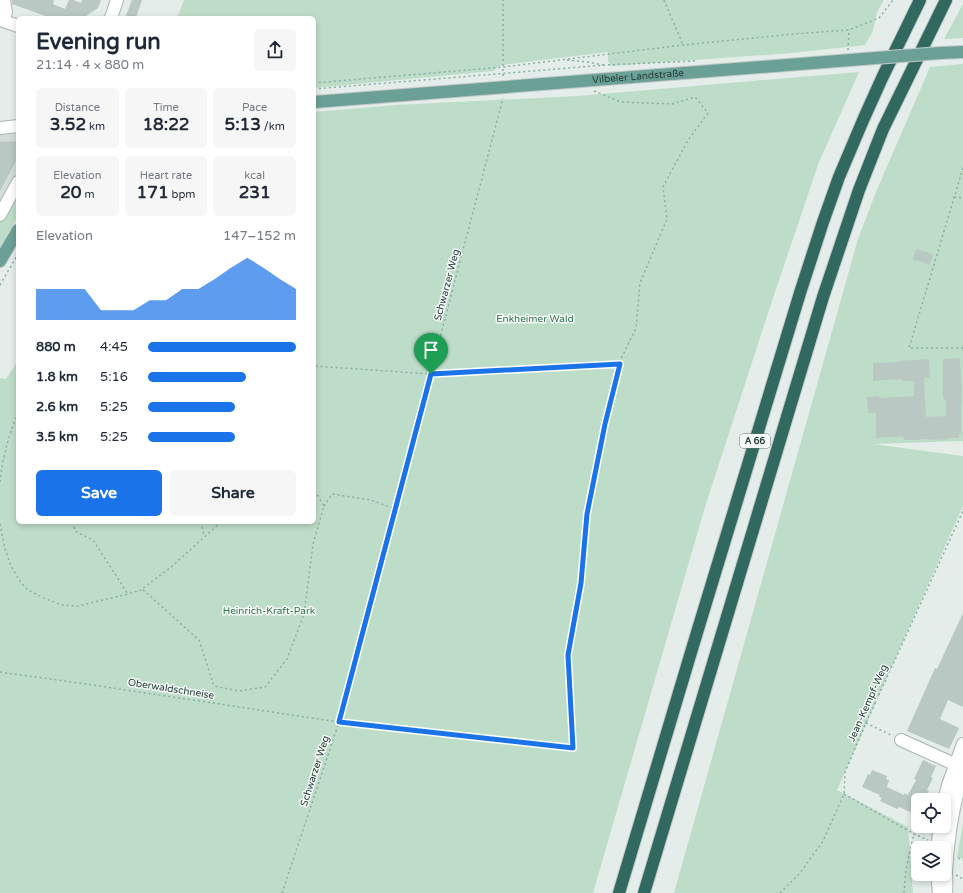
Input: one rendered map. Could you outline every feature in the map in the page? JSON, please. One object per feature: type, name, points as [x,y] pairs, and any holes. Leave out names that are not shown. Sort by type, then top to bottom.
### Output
[{"type":"highway","name":"A 66","points":[[619,893],[692,648],[823,222],[839,177],[864,118],[920,0]]},
{"type":"highway","name":"A 66","points":[[644,893],[839,247],[883,129],[946,0]]},
{"type":"main road","name":"Vilbeler Landstraße","points":[[316,102],[963,52]]},
{"type":"main road","points":[[0,261],[16,233]]},
{"type":"street","points":[[4,0],[6,12],[2,21],[16,25]]},
{"type":"street","points":[[112,16],[116,0]]},
{"type":"street","points":[[0,128],[16,126]]},
{"type":"street","points":[[0,215],[16,186]]},
{"type":"street","points":[[901,740],[959,766]]},
{"type":"street","points":[[946,793],[948,786],[959,766],[963,744]]},
{"type":"street","points":[[946,893],[950,826],[963,775]]},
{"type":"street","points":[[938,881],[939,893]]},
{"type":"path","name":"Schwarzer Weg","points":[[282,893],[339,722],[504,96],[503,0]]},
{"type":"path","points":[[664,0],[683,45]]},
{"type":"path","points":[[316,83],[503,67],[683,45],[849,30],[879,18],[893,0]]},
{"type":"path","points":[[848,54],[849,30]]},
{"type":"path","points":[[316,89],[605,65],[563,60]]},
{"type":"path","points":[[316,366],[431,374],[620,364],[636,328],[640,283],[667,219],[663,187],[688,140],[708,113],[695,97],[672,104],[621,102],[590,90]]},
{"type":"path","points":[[963,168],[909,348],[963,348]]},
{"type":"path","points":[[954,197],[963,198]]},
{"type":"path","points":[[0,285],[16,257]]},
{"type":"path","name":"Oberwaldschneise","points":[[0,672],[339,722],[573,748],[568,655],[581,583],[587,514],[605,424],[620,364]]},
{"type":"path","points":[[0,482],[5,448],[16,418]]},
{"type":"path","points":[[316,492],[324,506]]},
{"type":"path","points":[[142,589],[199,640],[214,686],[238,691],[265,686],[287,659],[304,614],[313,544],[324,506],[332,494],[371,500],[395,509]]},
{"type":"path","name":"Jean-Kempf-Weg","points":[[780,893],[799,874],[823,841],[844,794],[845,772],[963,511]]},
{"type":"path","points":[[0,524],[5,549],[11,566],[21,583],[28,590],[46,599],[62,605],[78,606],[128,594],[142,589],[171,567],[219,524]]},
{"type":"path","points":[[73,524],[75,531],[93,540],[128,594]]},
{"type":"path","points":[[201,524],[204,536]]},
{"type":"path","points":[[866,723],[901,740]]},
{"type":"path","points":[[844,794],[927,841]]},
{"type":"path","points":[[904,893],[906,869],[914,834]]},
{"type":"path","points":[[954,857],[963,860]]},
{"type":"path","points":[[954,874],[963,879]]},
{"type":"shaded area","points":[[16,133],[16,219],[0,247],[0,135]]},
{"type":"green space","points":[[184,0],[884,0],[877,12],[873,31],[865,45],[792,53],[611,66],[608,61],[608,52],[501,65],[493,71],[316,88],[316,16],[178,16]]},
{"type":"green space","points":[[963,4],[963,38],[944,39]]},
{"type":"green space","points":[[963,64],[963,441],[872,444],[963,456],[963,506],[837,790],[908,827],[913,893],[674,893],[858,239],[876,192],[930,67]]},
{"type":"green space","name":"Enkheimer Wald","points":[[859,72],[819,162],[705,507],[593,893],[0,893],[0,378],[6,379],[16,364],[16,524],[316,524],[316,112],[396,105],[578,96]]},
{"type":"green space","points":[[16,190],[16,219],[0,247],[0,219]]},
{"type":"green space","points":[[963,824],[963,859],[957,857]]},
{"type":"building","points":[[12,0],[54,0],[53,4],[65,9],[69,0],[81,3],[82,0],[101,0],[98,8],[86,16],[45,16],[12,4]]},
{"type":"building","points":[[132,0],[142,0],[137,16],[126,16]]},
{"type":"building","points":[[16,141],[16,161],[0,191],[0,142]]},
{"type":"building","points":[[916,249],[933,254],[930,265],[913,259]]},
{"type":"building","points":[[960,358],[962,403],[961,434],[959,434],[959,438],[948,438],[948,440],[904,440],[903,436],[876,438],[876,413],[868,413],[867,397],[879,396],[879,398],[914,396],[914,381],[902,381],[902,379],[873,381],[873,363],[929,359],[930,378],[924,378],[926,417],[946,416],[946,400],[944,400],[943,393],[943,359]]},
{"type":"building","points":[[963,613],[963,707],[948,700],[940,719],[959,728],[949,749],[907,731],[935,668],[937,669]]},
{"type":"building","points":[[923,760],[936,766],[931,777],[933,778],[927,790],[929,791],[928,793],[911,793],[911,812],[899,807],[897,809],[880,801],[882,798],[879,797],[880,795],[862,787],[868,774],[870,775],[872,770],[887,776],[886,779],[889,780],[887,787],[904,795],[904,793],[908,795],[916,780],[914,779]]},
{"type":"route","points":[[620,364],[605,424],[587,514],[581,583],[568,655],[573,748],[339,722],[431,374],[620,364]]},
{"type":"park label","name":"Heinrich-Kraft-Park","points":[[269,611]]}]
